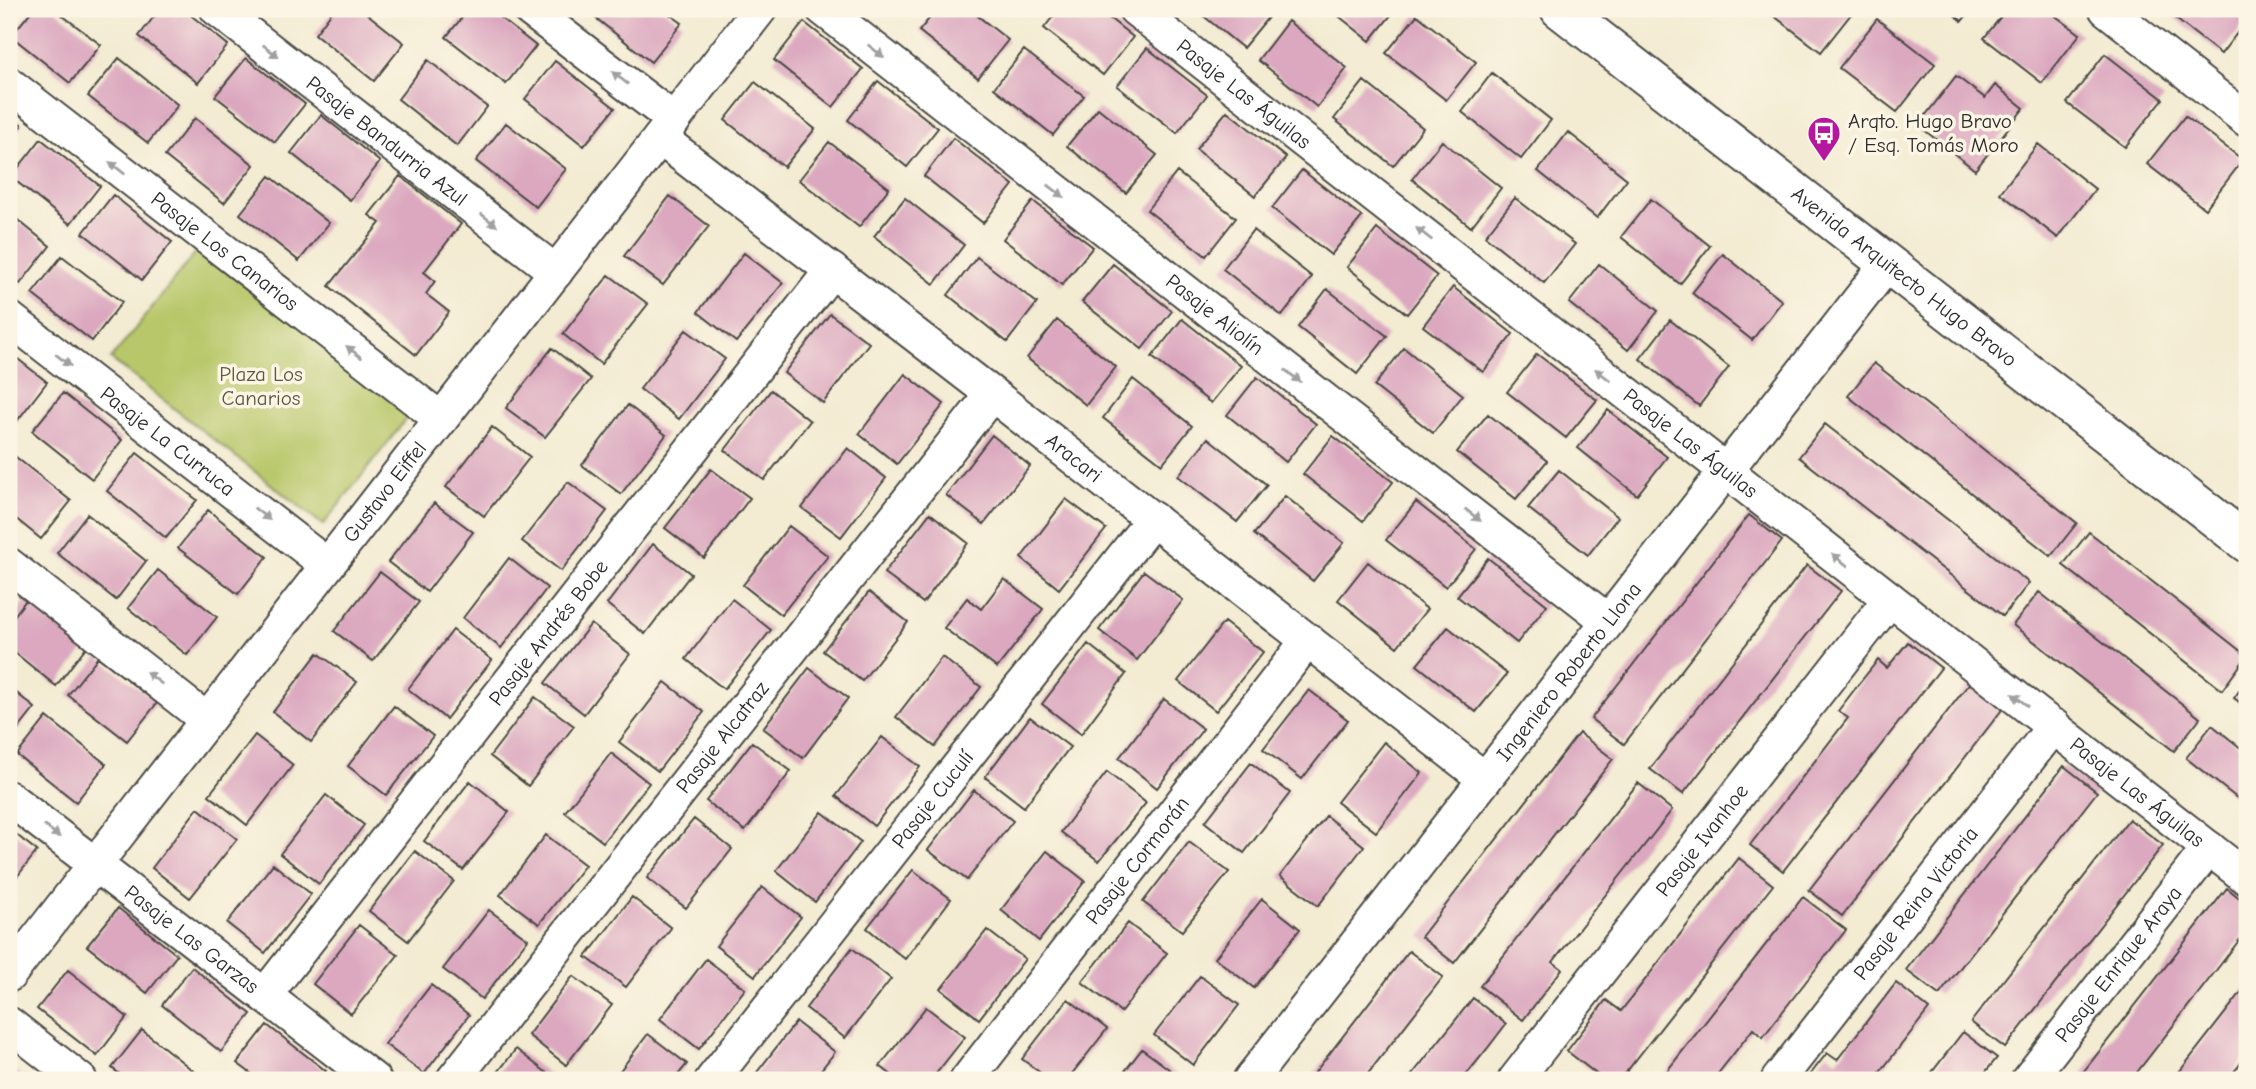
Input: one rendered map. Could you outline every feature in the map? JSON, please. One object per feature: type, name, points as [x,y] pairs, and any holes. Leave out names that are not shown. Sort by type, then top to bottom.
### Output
[{"type":"street","name":"Pasaje Bandurria Azul","points":[[217,9],[556,272]]},
{"type":"street","name":"Aracari","points":[[529,9],[832,270],[1485,779]]},
{"type":"street","name":"Gustavo Eiffel","points":[[9,975],[760,9]]},
{"type":"street","name":"Pasaje Aliolín","points":[[823,9],[1608,621]]},
{"type":"street","name":"Pasaje Las Águilas","points":[[1135,9],[2247,878]]},
{"type":"street","name":"Avenida Arquitecto Hugo Bravo","points":[[1560,9],[2247,543]]},
{"type":"street","points":[[2106,9],[2247,120]]},
{"type":"street","name":"Pasaje Los Canarios","points":[[9,84],[441,419]]},
{"type":"street","name":"Ingeniero Roberto Llona","points":[[1250,1080],[1888,263]]},
{"type":"street","name":"Pasaje Andrés Bobe","points":[[265,995],[832,270]]},
{"type":"street","name":"Pasaje La Curruca","points":[[9,318],[327,565]]},
{"type":"street","name":"Pasaje Alcatraz","points":[[453,1080],[992,394]]},
{"type":"street","name":"Pasaje Cuculí","points":[[712,1080],[1153,519]]},
{"type":"street","points":[[9,565],[207,720]]},
{"type":"street","name":"Pasaje Ivanhoe","points":[[1515,1080],[1890,599]]},
{"type":"street","name":"Pasaje Cormorán","points":[[967,1080],[1308,640]]},
{"type":"street","name":"Pasaje Reina Victoria","points":[[1778,1080],[2054,726]]},
{"type":"street","name":"Pasaje Las Garzas","points":[[9,798],[374,1080]]},
{"type":"street","name":"Pasaje Enrique Araya","points":[[2028,1080],[2208,848]]},
{"type":"street","points":[[9,1024],[80,1080]]},
{"type":"green space","name":"Plaza Los Canarios","points":[[200,247],[411,413],[323,525],[111,359]]},
{"type":"building","points":[[33,9],[54,9],[101,45],[70,83],[11,36]]},
{"type":"building","points":[[160,9],[183,9],[228,45],[198,83],[139,36]]},
{"type":"building","points":[[334,9],[361,9],[404,43],[374,81],[315,34]]},
{"type":"building","points":[[469,9],[489,9],[536,46],[506,84],[446,37]]},
{"type":"building","points":[[597,9],[662,9],[682,23],[651,62],[592,15]]},
{"type":"building","points":[[937,9],[969,9],[1008,40],[978,78],[919,31]]},
{"type":"building","points":[[1059,9],[1098,9],[1133,37],[1103,75],[1044,28]]},
{"type":"building","points":[[1195,9],[1275,9],[1243,48]]},
{"type":"building","points":[[1330,9],[1396,9],[1370,41]]},
{"type":"building","points":[[1765,9],[1855,9],[1821,52]]},
{"type":"building","points":[[1947,9],[1972,9],[1962,21]]},
{"type":"building","points":[[2007,9],[2046,9],[2080,34],[2042,83],[1984,38]]},
{"type":"building","points":[[2163,9],[2247,9],[2247,20],[2221,54]]},
{"type":"building","points":[[1417,15],[1476,62],[1446,100],[1386,53]]},
{"type":"building","points":[[1877,19],[1935,64],[1897,112],[1839,68]]},
{"type":"building","points":[[1288,21],[1347,68],[1317,107],[1258,60]]},
{"type":"building","points":[[804,22],[863,69],[833,107],[774,60]]},
{"type":"building","points":[[1147,48],[1207,95],[1177,133],[1117,86]]},
{"type":"building","points":[[1024,50],[1084,96],[1053,135],[994,88]]},
{"type":"building","points":[[2105,54],[2163,99],[2125,147],[2067,103]]},
{"type":"building","points":[[119,58],[178,105],[148,143],[88,96]]},
{"type":"building","points":[[246,58],[305,104],[275,142],[215,96]]},
{"type":"building","points":[[428,60],[487,107],[457,146],[398,99]]},
{"type":"building","points":[[555,61],[615,108],[584,146],[525,99]]},
{"type":"building","points":[[1492,73],[1551,120],[1521,159],[1462,112]]},
{"type":"building","points":[[1956,76],[1985,98],[1995,85],[2024,108],[1975,170],[1918,125]]},
{"type":"building","points":[[878,81],[938,128],[907,167],[848,120]]},
{"type":"building","points":[[1364,81],[1423,128],[1393,166],[1334,119]]},
{"type":"building","points":[[755,82],[815,129],[784,167],[725,120]]},
{"type":"building","points":[[1098,108],[1157,155],[1126,193],[1067,146]]},
{"type":"building","points":[[1227,111],[1286,158],[1255,196],[1196,149]]},
{"type":"building","points":[[9,114],[22,125],[9,142]]},
{"type":"building","points":[[321,115],[380,162],[350,200],[291,153]]},
{"type":"building","points":[[2185,116],[2243,160],[2205,209],[2147,164]]},
{"type":"building","points":[[195,118],[254,165],[224,203],[165,156]]},
{"type":"building","points":[[506,123],[566,169],[536,207],[476,161]]},
{"type":"building","points":[[1568,132],[1627,179],[1597,218],[1538,171]]},
{"type":"building","points":[[953,138],[1013,185],[983,223],[924,176]]},
{"type":"building","points":[[41,139],[100,186],[70,224],[11,177]]},
{"type":"building","points":[[1442,141],[1501,188],[1471,227],[1412,179]]},
{"type":"building","points":[[829,142],[889,188],[859,227],[799,180]]},
{"type":"building","points":[[2038,144],[2095,189],[2058,238],[2000,193]]},
{"type":"building","points":[[1302,170],[1362,217],[1331,255],[1272,208]]},
{"type":"building","points":[[1177,172],[1236,218],[1206,256],[1147,210]]},
{"type":"building","points":[[270,176],[329,223],[299,261],[240,214]]},
{"type":"building","points":[[400,176],[461,224],[424,272],[435,281],[426,294],[449,312],[416,355],[329,286],[380,223],[369,215]]},
{"type":"building","points":[[113,195],[172,242],[142,280],[83,233]]},
{"type":"building","points":[[670,196],[709,226],[663,285],[624,256]]},
{"type":"building","points":[[905,198],[964,245],[934,284],[874,236]]},
{"type":"building","points":[[1515,198],[1575,244],[1544,283],[1485,236]]},
{"type":"building","points":[[1651,199],[1710,246],[1680,284],[1621,237]]},
{"type":"building","points":[[1033,201],[1093,247],[1062,285],[1003,239]]},
{"type":"building","points":[[9,213],[50,246],[20,284],[9,276]]},
{"type":"building","points":[[1377,229],[1437,276],[1407,314],[1347,267]]},
{"type":"building","points":[[1253,230],[1312,277],[1282,316],[1223,269]]},
{"type":"building","points":[[744,253],[783,283],[736,342],[698,312]]},
{"type":"building","points":[[1723,254],[1782,301],[1752,340],[1692,293]]},
{"type":"building","points":[[62,256],[122,302],[92,341],[32,294]]},
{"type":"building","points":[[977,257],[1037,303],[1007,342],[948,295]]},
{"type":"building","points":[[1113,264],[1172,311],[1142,349],[1082,302]]},
{"type":"building","points":[[1599,264],[1658,311],[1628,350],[1569,303]]},
{"type":"building","points":[[609,275],[648,304],[601,364],[563,334]]},
{"type":"building","points":[[1453,287],[1513,334],[1483,372],[1423,326]]},
{"type":"building","points":[[1327,289],[1387,336],[1357,374],[1298,327]]},
{"type":"building","points":[[830,314],[869,343],[823,403],[784,373]]},
{"type":"building","points":[[1182,319],[1241,366],[1211,403],[1152,357]]},
{"type":"building","points":[[1057,320],[1116,367],[1086,405],[1027,358]]},
{"type":"building","points":[[1670,320],[1729,367],[1699,406],[1640,359]]},
{"type":"building","points":[[686,330],[725,359],[679,419],[640,389]]},
{"type":"building","points":[[552,348],[591,379],[545,437],[506,408]]},
{"type":"building","points":[[1404,348],[1463,395],[1433,433],[1374,386]]},
{"type":"building","points":[[9,352],[47,382],[17,421],[9,414]]},
{"type":"building","points":[[1537,354],[1597,400],[1566,438],[1507,392]]},
{"type":"building","points":[[1874,363],[2077,523],[2051,556],[1848,396]]},
{"type":"building","points":[[905,374],[944,404],[897,464],[859,434]]},
{"type":"building","points":[[1257,377],[1316,424],[1286,462],[1227,415]]},
{"type":"building","points":[[1133,379],[1192,426],[1162,464],[1103,418]]},
{"type":"building","points":[[771,390],[810,421],[764,480],[725,450]]},
{"type":"building","points":[[63,393],[122,440],[92,479],[32,431]]},
{"type":"building","points":[[628,405],[666,435],[621,494],[582,465]]},
{"type":"building","points":[[1608,410],[1667,457],[1637,495],[1578,448]]},
{"type":"building","points":[[1488,414],[1547,461],[1516,499],[1457,452]]},
{"type":"building","points":[[1825,424],[2029,583],[2003,616],[1799,457]]},
{"type":"building","points":[[492,427],[530,457],[484,516],[446,487]]},
{"type":"building","points":[[992,435],[1030,466],[984,524],[946,495]]},
{"type":"building","points":[[1333,436],[1393,482],[1363,521],[1303,474]]},
{"type":"building","points":[[1208,438],[1267,485],[1237,522],[1178,476]]},
{"type":"building","points":[[848,448],[886,478],[841,537],[802,508]]},
{"type":"building","points":[[137,453],[197,500],[166,538],[107,491]]},
{"type":"building","points":[[12,454],[71,501],[41,539],[9,513],[9,458]]},
{"type":"building","points":[[711,469],[750,498],[704,558],[665,528]]},
{"type":"building","points":[[1559,470],[1618,517],[1588,555],[1528,508]]},
{"type":"building","points":[[568,482],[607,511],[561,571],[522,541]]},
{"type":"building","points":[[1285,496],[1344,543],[1313,581],[1254,534]]},
{"type":"building","points":[[1066,499],[1106,529],[1059,589],[1021,558]]},
{"type":"building","points":[[1416,502],[1476,549],[1446,587],[1386,540]]},
{"type":"building","points":[[434,503],[473,532],[427,592],[388,562]]},
{"type":"building","points":[[208,510],[267,557],[238,594],[178,548]]},
{"type":"building","points":[[930,513],[968,543],[923,603],[884,573]]},
{"type":"building","points":[[87,514],[146,561],[116,600],[57,553]]},
{"type":"building","points":[[1749,515],[1782,541],[1624,744],[1591,719]]},
{"type":"building","points":[[789,526],[828,556],[781,615],[743,585]]},
{"type":"building","points":[[2089,532],[2247,656],[2222,690],[2063,565]]},
{"type":"building","points":[[653,544],[691,574],[645,634],[607,604]]},
{"type":"building","points":[[509,558],[547,588],[501,648],[463,618]]},
{"type":"building","points":[[1488,558],[1547,605],[1517,643],[1457,596]]},
{"type":"building","points":[[1368,562],[1427,609],[1397,647],[1338,600]]},
{"type":"building","points":[[1807,565],[1841,591],[1683,794],[1650,769]]},
{"type":"building","points":[[158,570],[217,617],[187,655],[128,608]]},
{"type":"building","points":[[1144,571],[1183,600],[1137,660],[1099,630]]},
{"type":"building","points":[[380,572],[419,602],[373,661],[334,631]]},
{"type":"building","points":[[1004,579],[1043,609],[997,668],[944,628],[967,598],[981,609]]},
{"type":"building","points":[[869,592],[908,622],[862,681],[823,651]]},
{"type":"building","points":[[2039,592],[2200,718],[2174,751],[2013,625]]},
{"type":"building","points":[[732,599],[771,630],[724,689],[686,659]]},
{"type":"building","points":[[26,600],[86,647],[56,686],[9,648],[9,623]]},
{"type":"building","points":[[1224,622],[1263,652],[1216,711],[1178,681]]},
{"type":"building","points":[[591,624],[630,654],[584,714],[545,683]]},
{"type":"building","points":[[1448,627],[1507,674],[1476,712],[1417,665]]},
{"type":"building","points":[[453,630],[492,660],[446,719],[408,689]]},
{"type":"building","points":[[1908,642],[1941,668],[1783,871],[1750,845],[1848,718],[1838,711],[1858,685],[1878,660],[1887,668]]},
{"type":"building","points":[[1088,644],[1126,674],[1081,734],[1042,704]]},
{"type":"building","points":[[318,653],[357,682],[311,742],[273,712]]},
{"type":"building","points":[[98,657],[157,703],[127,741],[68,695]]},
{"type":"building","points":[[942,657],[981,687],[935,747],[896,717]]},
{"type":"building","points":[[809,668],[848,698],[803,758],[763,728]]},
{"type":"building","points":[[1975,676],[2008,702],[1842,916],[1809,890]]},
{"type":"building","points":[[2247,680],[2247,708],[2234,698]]},
{"type":"building","points":[[665,682],[704,712],[658,771],[619,742]]},
{"type":"building","points":[[9,687],[35,708],[9,741]]},
{"type":"building","points":[[1309,690],[1348,720],[1302,779],[1263,749]]},
{"type":"building","points":[[535,697],[574,726],[528,786],[490,756]]},
{"type":"building","points":[[1164,699],[1203,729],[1157,788],[1119,758]]},
{"type":"building","points":[[394,706],[433,736],[386,795],[348,766]]},
{"type":"building","points":[[47,717],[106,764],[76,802],[17,755]]},
{"type":"building","points":[[1030,717],[1070,747],[1024,807],[985,777]]},
{"type":"building","points":[[2212,725],[2247,753],[2247,806],[2186,758]]},
{"type":"building","points":[[1579,733],[1613,759],[1454,963],[1421,937]]},
{"type":"building","points":[[255,735],[293,765],[247,825],[209,795]]},
{"type":"building","points":[[882,737],[920,767],[874,826],[836,796]]},
{"type":"building","points":[[752,742],[791,771],[745,831],[706,801]]},
{"type":"building","points":[[1384,742],[1422,773],[1376,832],[1337,802]]},
{"type":"building","points":[[611,753],[649,783],[603,842],[565,812]]},
{"type":"building","points":[[1251,763],[1290,793],[1244,853],[1205,822]]},
{"type":"building","points":[[2064,766],[2097,792],[1939,995],[1906,970]]},
{"type":"building","points":[[1107,772],[1146,803],[1099,861],[1061,832]]},
{"type":"building","points":[[470,781],[509,812],[463,870],[424,841]]},
{"type":"building","points":[[1638,783],[1672,810],[1553,962],[1562,969],[1523,1020],[1480,986]]},
{"type":"building","points":[[974,790],[1013,821],[967,880],[928,850]]},
{"type":"building","points":[[326,795],[364,825],[319,884],[280,854]]},
{"type":"building","points":[[198,808],[237,839],[190,898],[152,868]]},
{"type":"building","points":[[822,812],[861,842],[815,902],[776,871]]},
{"type":"building","points":[[1326,816],[1364,846],[1318,906],[1280,876]]},
{"type":"building","points":[[694,819],[732,849],[686,908],[647,878]]},
{"type":"building","points":[[2129,819],[2163,845],[2005,1048],[1971,1022]]},
{"type":"building","points":[[9,829],[37,851],[9,887]]},
{"type":"building","points":[[546,835],[585,865],[539,924],[500,895]]},
{"type":"building","points":[[1189,842],[1229,872],[1182,931],[1143,902]]},
{"type":"building","points":[[415,851],[454,881],[408,941],[369,911]]},
{"type":"building","points":[[1047,851],[1085,881],[1039,941],[1001,910]]},
{"type":"building","points":[[1739,858],[1773,885],[1620,1080],[1604,1080],[1567,1051],[1606,1000],[1621,1011]]},
{"type":"building","points":[[273,864],[311,894],[265,953],[227,923]]},
{"type":"building","points":[[913,870],[951,899],[905,959],[867,928]]},
{"type":"building","points":[[762,887],[801,917],[755,976],[716,946]]},
{"type":"building","points":[[2227,888],[2247,904],[2247,930],[2131,1080],[2077,1080]]},
{"type":"building","points":[[632,897],[671,928],[626,987],[586,957]]},
{"type":"building","points":[[1803,897],[1846,930],[1763,1037],[1753,1029],[1713,1080],[1660,1080]]},
{"type":"building","points":[[1262,899],[1300,929],[1254,988],[1215,958]]},
{"type":"building","points":[[118,908],[177,955],[147,993],[87,946]]},
{"type":"building","points":[[489,910],[528,939],[482,999],[443,969]]},
{"type":"building","points":[[1128,923],[1167,953],[1121,1012],[1082,982]]},
{"type":"building","points":[[359,925],[398,955],[351,1014],[313,984]]},
{"type":"building","points":[[987,930],[1025,959],[979,1019],[941,989]]},
{"type":"building","points":[[852,948],[891,979],[845,1038],[806,1008]]},
{"type":"building","points":[[1409,951],[1443,977],[1363,1080],[1309,1080]]},
{"type":"building","points":[[706,959],[745,989],[699,1049],[660,1019]]},
{"type":"building","points":[[192,967],[251,1014],[221,1052],[162,1005]]},
{"type":"building","points":[[68,970],[127,1017],[97,1056],[37,1009]]},
{"type":"building","points":[[573,976],[612,1005],[566,1065],[528,1035]]},
{"type":"building","points":[[1200,976],[1239,1005],[1193,1065],[1154,1035]]},
{"type":"building","points":[[1896,983],[1929,1009],[1874,1080],[1806,1080],[1827,1053],[1837,1060]]},
{"type":"building","points":[[431,985],[469,1015],[424,1074],[385,1044]]},
{"type":"building","points":[[2247,985],[2247,1054],[2238,1067],[2227,1080],[2173,1080]]},
{"type":"building","points":[[1473,998],[1506,1024],[1487,1049],[1462,1080],[1408,1080]]},
{"type":"building","points":[[1068,999],[1107,1029],[1067,1080],[1050,1080],[1022,1059]]},
{"type":"building","points":[[926,1007],[965,1037],[931,1080],[898,1080],[880,1066]]},
{"type":"building","points":[[796,1022],[835,1052],[813,1080],[751,1080]]},
{"type":"building","points":[[267,1025],[326,1071],[319,1080],[260,1080],[237,1063]]},
{"type":"building","points":[[142,1030],[201,1077],[199,1080],[127,1080],[112,1068]]},
{"type":"building","points":[[1963,1032],[1997,1058],[1979,1080],[1926,1080]]},
{"type":"building","points":[[648,1034],[687,1064],[674,1080],[613,1080]]},
{"type":"building","points":[[516,1049],[556,1080],[492,1080]]},
{"type":"building","points":[[1142,1049],[1181,1078],[1180,1080],[1118,1080]]},
{"type":"building","points":[[9,1066],[27,1080],[9,1080]]},
{"type":"place","name":"Arqto. Hugo Bravo / Esq. Tomás Moro","points":[[1824,163]]}]
